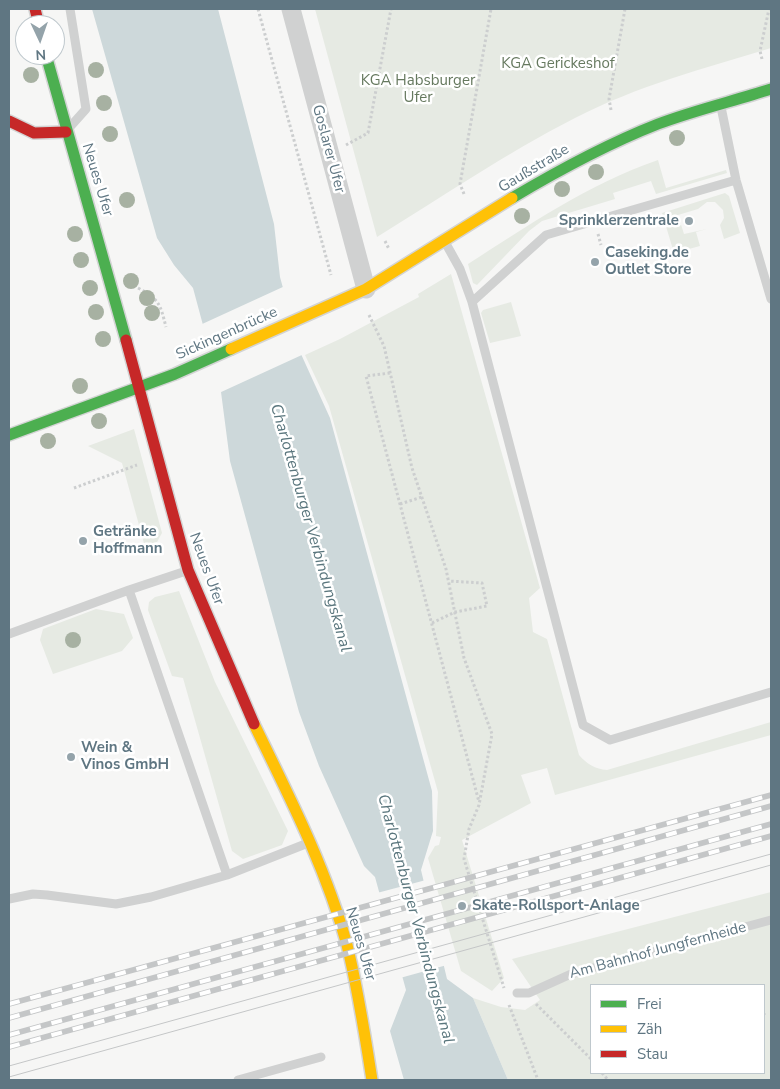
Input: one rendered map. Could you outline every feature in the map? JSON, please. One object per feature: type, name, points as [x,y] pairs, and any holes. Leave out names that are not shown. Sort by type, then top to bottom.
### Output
[{"type":"street","name":"Goslarer Ufer","points":[[290,9],[366,289]]},
{"type":"street","name":"Neues Ufer","points":[[49,65],[66,132],[80,171],[188,570],[250,717],[311,842],[353,969],[372,1080]]},
{"type":"street","name":"Gaußstraße","points":[[326,306],[366,289],[552,174],[587,156],[659,124],[771,89]]},
{"type":"street","points":[[9,121],[34,133],[66,132]]},
{"type":"street","name":"Sickingenbrücke","points":[[9,435],[176,374],[326,306]]},
{"type":"lane","points":[[66,132],[86,109],[70,9]]},
{"type":"lane","points":[[720,105],[736,180],[771,298]]},
{"type":"lane","points":[[472,302],[546,235],[736,180]]},
{"type":"lane","points":[[445,241],[460,269],[472,302],[583,725],[610,740],[771,692]]},
{"type":"lane","points":[[9,634],[188,570]]},
{"type":"lane","points":[[129,590],[227,875]]},
{"type":"lane","points":[[9,899],[33,894],[116,904],[151,897],[227,875],[311,842]]},
{"type":"lane","name":"Am Bahnhof Jungfernheide","points":[[517,993],[529,993],[571,974],[771,920]]},
{"type":"lane","points":[[238,1080],[321,1057]]},
{"type":"path","points":[[258,9],[331,275]]},
{"type":"path","points":[[346,146],[368,133],[390,9]]},
{"type":"path","points":[[464,194],[460,184],[492,9]]},
{"type":"path","points":[[611,110],[609,100],[625,9]]},
{"type":"path","points":[[762,59],[760,51],[769,9]]},
{"type":"path","points":[[138,288],[156,297],[160,304],[166,327]]},
{"type":"path","points":[[369,315],[384,346],[412,468],[449,581],[464,658],[492,734],[479,805],[469,829],[464,859],[505,990],[517,993]]},
{"type":"path","points":[[390,373],[366,376],[479,805]]},
{"type":"path","points":[[74,488],[157,457]]},
{"type":"path","points":[[400,504],[422,497]]},
{"type":"path","points":[[432,623],[455,612],[486,606],[482,583],[449,581]]},
{"type":"path","points":[[529,993],[536,1004],[590,1056]]},
{"type":"path","points":[[507,996],[538,1080]]},
{"type":"green space","points":[[315,9],[771,9],[771,48],[672,78],[622,96],[575,118],[474,176],[377,237]]},
{"type":"green space","points":[[658,160],[666,188],[726,170],[727,173],[656,194],[651,181],[613,193],[615,199],[542,221],[529,231],[477,285],[473,283],[468,264],[536,220],[583,193]]},
{"type":"green space","points":[[725,193],[729,196],[740,233],[724,239],[720,225],[724,218],[723,210],[715,202],[707,202],[698,209],[678,215],[684,234],[707,229],[696,232],[700,246],[674,253],[662,213]]},
{"type":"green space","points":[[451,274],[540,588],[529,598],[533,632],[547,639],[579,755],[592,766],[607,770],[771,722],[771,735],[555,795],[547,768],[521,775],[531,803],[462,840],[504,978],[492,991],[461,971],[428,858],[435,846],[439,845],[441,837],[436,836],[438,792],[329,406],[305,355],[340,339],[419,297],[418,294]]},
{"type":"green space","points":[[511,302],[521,336],[490,343],[481,313],[483,310]]},
{"type":"green space","points":[[134,429],[162,533],[157,542],[145,547],[122,463],[88,446]]},
{"type":"green space","points":[[179,591],[215,682],[288,831],[282,845],[243,859],[232,851],[183,678],[172,676],[148,610],[149,602],[155,597]]},
{"type":"green space","points":[[96,609],[124,614],[133,638],[122,651],[53,674],[40,640],[43,629]]},
{"type":"green space","points":[[771,892],[771,1080],[508,1080],[473,998],[501,1007],[525,1010],[540,1000],[512,959]]},
{"type":"water","name":"Charlottenburger Verbindungskanal","points":[[92,9],[218,9],[274,224],[280,277],[301,354],[330,418],[432,791],[433,831],[421,870],[447,979],[473,998],[508,1080],[404,1080],[390,1031],[406,990],[375,877],[364,866],[319,766],[299,712],[230,461],[221,392],[193,288],[174,265],[157,238]]},
{"type":"pier","points":[[285,286],[304,354],[219,393],[200,325]]},
{"type":"pier","points":[[426,880],[447,965],[400,978],[377,893]]},
{"type":"tram line","points":[[9,1066],[771,854]]},
{"type":"tram line","points":[[9,1077],[771,865]]},
{"type":"railway","points":[[9,1004],[771,795]]},
{"type":"railway","points":[[9,1018],[771,806]]},
{"type":"railway","points":[[9,1035],[771,824]]},
{"type":"railway","points":[[9,1047],[771,836]]},
{"type":"traffic: fast","points":[[49,65],[126,340]]},
{"type":"traffic: fast","points":[[512,198],[584,158],[658,124],[771,89]]},
{"type":"traffic: fast","points":[[9,435],[175,374],[231,349]]},
{"type":"traffic: slow","points":[[231,349],[366,289],[512,198]]},
{"type":"traffic: slow","points":[[254,724],[306,833],[329,888],[355,978],[372,1080]]},
{"type":"traffic: jam","points":[[35,9],[36,15]]},
{"type":"traffic: jam","points":[[9,121],[34,133],[66,132]]},
{"type":"traffic: jam","points":[[126,340],[188,570],[254,724]]},
{"type":"place","name":"Sprinklerzentrale","points":[[689,221]]},
{"type":"place","name":"Caseking.de Outlet Store","points":[[595,262]]},
{"type":"place","name":"Getränke Hoffmann","points":[[83,541]]},
{"type":"place","name":"Wein & Vinos GmbH","points":[[71,757]]},
{"type":"place","name":"Skate-Rollsport-Anlage","points":[[462,906]]},
{"type":"park label","name":"KGA Gerickeshof","points":[[558,64]]},
{"type":"park label","name":"KGA Habsburger Ufer","points":[[418,90]]}]
